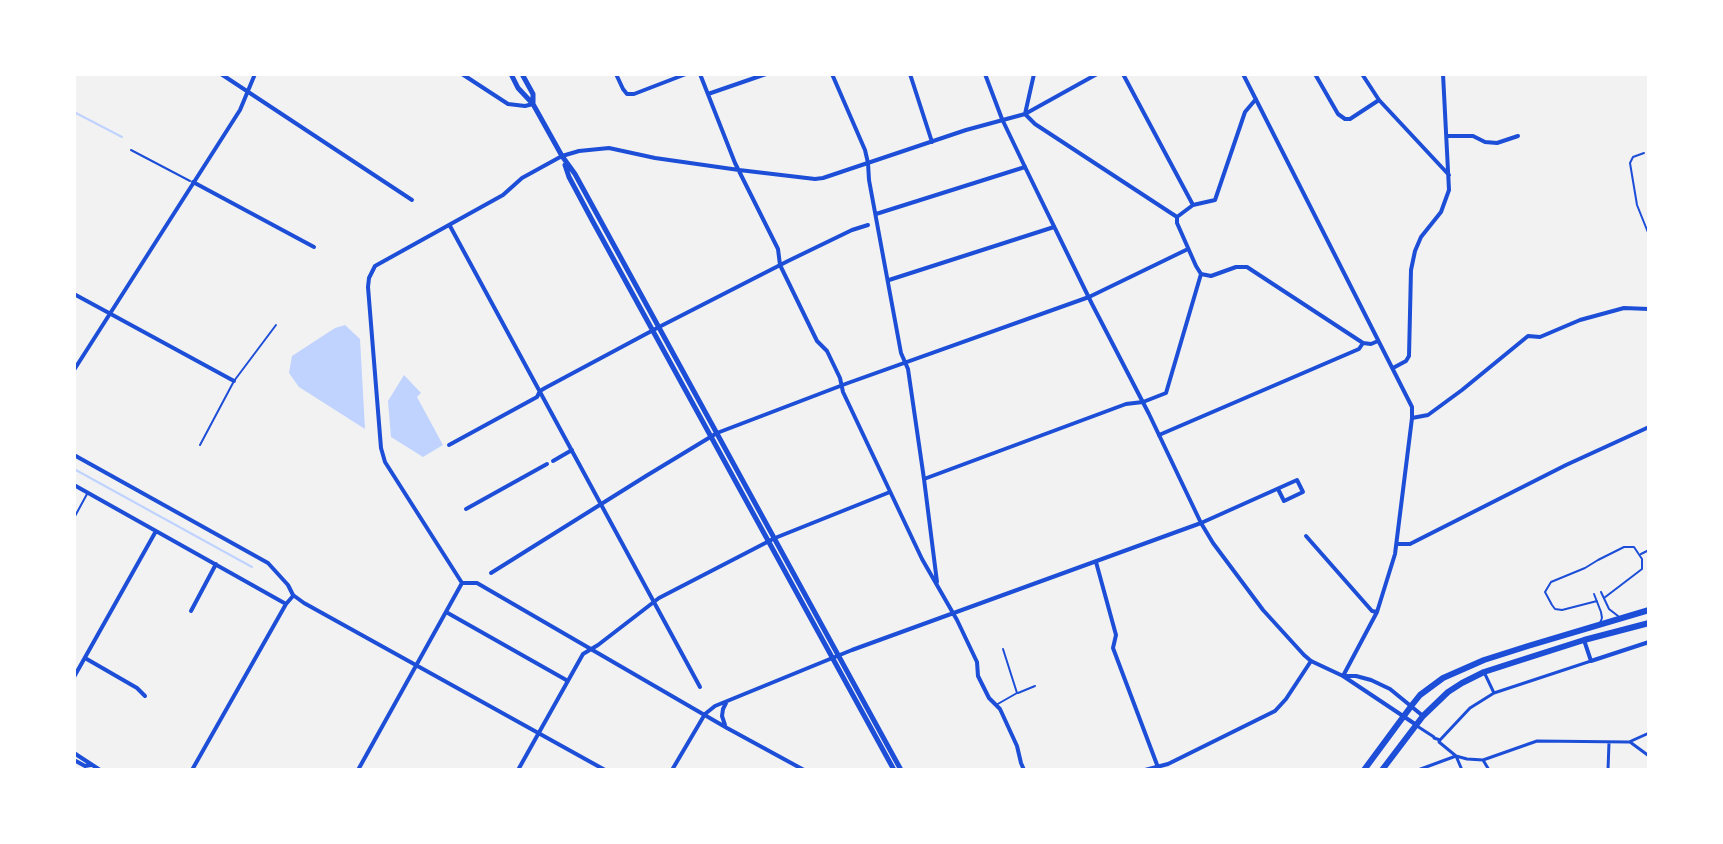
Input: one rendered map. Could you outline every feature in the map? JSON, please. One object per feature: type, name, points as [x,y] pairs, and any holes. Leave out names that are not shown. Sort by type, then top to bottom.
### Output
[{"type":"main road","points":[[511,74],[575,174],[659,327],[768,541],[901,770]]},
{"type":"main road","points":[[522,74],[533,94],[533,104]]},
{"type":"main road","points":[[562,156],[569,177],[652,330],[775,538],[894,770]]},
{"type":"main road","points":[[1364,770],[1420,695],[1443,678],[1469,666],[1649,610]]},
{"type":"main road","points":[[1382,770],[1423,716],[1462,683],[1484,672],[1649,623]]},
{"type":"street","points":[[221,74],[412,200]]},
{"type":"street","points":[[74,370],[240,110],[255,74]]},
{"type":"street","points":[[462,74],[508,104],[533,104]]},
{"type":"street","points":[[616,74],[627,94],[686,74]]},
{"type":"street","points":[[700,74],[739,170],[778,249],[780,265],[817,341],[827,351],[843,392],[922,559],[977,662],[978,676],[985,691],[996,705],[1017,746],[1024,770]]},
{"type":"street","points":[[708,94],[766,74]]},
{"type":"street","points":[[910,74],[932,142]]},
{"type":"street","points":[[985,74],[1025,167],[1201,523],[1254,599],[1292,643],[1311,661],[1343,676],[1437,739],[1456,756],[1467,759],[1483,760],[1537,741],[1629,742],[1649,733]]},
{"type":"street","points":[[1025,114],[1034,74]]},
{"type":"street","points":[[462,583],[385,462],[381,448],[368,287],[375,266],[503,195],[522,178],[562,156],[592,148],[815,179],[1025,114],[1097,74]]},
{"type":"street","points":[[1123,74],[1193,205]]},
{"type":"street","points":[[1243,74],[1412,407],[1397,544],[1386,588],[1377,612],[1343,676]]},
{"type":"street","points":[[1315,74],[1338,114],[1345,119],[1350,119],[1379,100]]},
{"type":"street","points":[[1362,74],[1379,100],[1449,176]]},
{"type":"street","points":[[1393,368],[1409,356],[1411,270],[1415,251],[1421,237],[1441,212],[1449,190],[1443,74]]},
{"type":"street","points":[[835,75],[868,163],[901,353],[908,369],[937,586]]},
{"type":"street","points":[[1177,217],[1193,205],[1215,200],[1245,112],[1256,99]]},
{"type":"street","points":[[1025,114],[1035,124],[1177,217]]},
{"type":"street","points":[[1447,136],[1473,136],[1497,143],[1518,136]]},
{"type":"street","points":[[876,214],[1025,167]]},
{"type":"street","points":[[193,182],[314,247]]},
{"type":"street","points":[[924,479],[1126,404],[1143,402],[1166,393],[1201,274],[1177,217]]},
{"type":"street","points":[[449,445],[652,330],[852,230],[868,225]]},
{"type":"street","points":[[450,226],[700,687]]},
{"type":"street","points":[[888,280],[1054,227]]},
{"type":"street","points":[[491,573],[714,435],[1089,297],[1188,249]]},
{"type":"street","points":[[1201,274],[1211,276],[1247,267],[1363,343],[1371,344],[1379,340]]},
{"type":"street","points":[[74,294],[234,381]]},
{"type":"street","points":[[1412,418],[1428,415],[1528,336],[1540,337],[1580,320],[1624,308],[1649,309]]},
{"type":"street","points":[[1159,435],[1359,349],[1363,343]]},
{"type":"street","points":[[1397,544],[1410,544],[1649,427]]},
{"type":"street","points":[[466,509],[572,450]]},
{"type":"street","points":[[74,455],[268,563],[293,595],[605,770]]},
{"type":"street","points":[[672,770],[712,707],[952,613],[1201,523],[1297,480],[1303,492],[1284,501],[1278,489]]},
{"type":"street","points":[[74,485],[286,604]]},
{"type":"street","points":[[518,770],[583,654],[654,602],[768,541],[890,492]]},
{"type":"street","points":[[74,677],[156,531]]},
{"type":"street","points":[[1306,536],[1372,611],[1377,612]]},
{"type":"street","points":[[922,559],[929,560],[934,556]]},
{"type":"street","points":[[1096,562],[1116,635],[1113,648],[1159,768]]},
{"type":"street","points":[[191,611],[216,564]]},
{"type":"street","points":[[358,770],[462,583]]},
{"type":"street","points":[[462,583],[477,583],[804,770]]},
{"type":"street","points":[[192,770],[293,595]]},
{"type":"street","points":[[446,612],[568,681]]},
{"type":"street","points":[[1584,640],[1591,661]]},
{"type":"street","points":[[1437,739],[1460,717],[1494,693],[1649,642]]},
{"type":"street","points":[[85,658],[137,688],[145,696]]},
{"type":"street","points":[[1145,770],[1168,764],[1275,711],[1311,661]]},
{"type":"street","points":[[1484,672],[1494,693]]},
{"type":"street","points":[[1343,676],[1371,680],[1395,692],[1423,716]]},
{"type":"street","points":[[727,701],[722,716],[727,728]]},
{"type":"street","points":[[1608,770],[1609,742]]},
{"type":"street","points":[[1629,742],[1649,756]]},
{"type":"street","points":[[74,753],[100,770]]},
{"type":"street","points":[[1420,769],[1456,756]]},
{"type":"street","points":[[1456,756],[1462,770]]},
{"type":"street","points":[[74,760],[85,766],[91,765]]},
{"type":"street","points":[[1483,760],[1489,770]]},
{"type":"lane","points":[[131,150],[193,182]]},
{"type":"lane","points":[[1644,153],[1633,157],[1630,163],[1637,205],[1649,235]]},
{"type":"lane","points":[[200,445],[234,381],[276,325]]},
{"type":"lane","points":[[74,518],[88,493]]},
{"type":"lane","points":[[1597,601],[1555,609],[1545,592],[1551,582],[1624,547],[1634,547],[1640,554],[1642,569],[1604,598]]},
{"type":"lane","points":[[1640,554],[1649,550]]},
{"type":"lane","points":[[1601,592],[1609,609],[1623,617]]},
{"type":"lane","points":[[1594,594],[1602,618],[1599,625]]},
{"type":"lane","points":[[1003,649],[1017,693]]},
{"type":"lane","points":[[996,705],[1035,686]]},
{"type":"water","points":[[345,325],[360,339],[365,429],[299,387],[289,373],[292,356],[335,328]]},
{"type":"water","points":[[404,375],[421,393],[417,397],[443,445],[423,457],[391,437],[388,401]]},
{"type":"waterway","points":[[74,112],[122,137]]},
{"type":"waterway","points":[[74,469],[252,567]]}]
